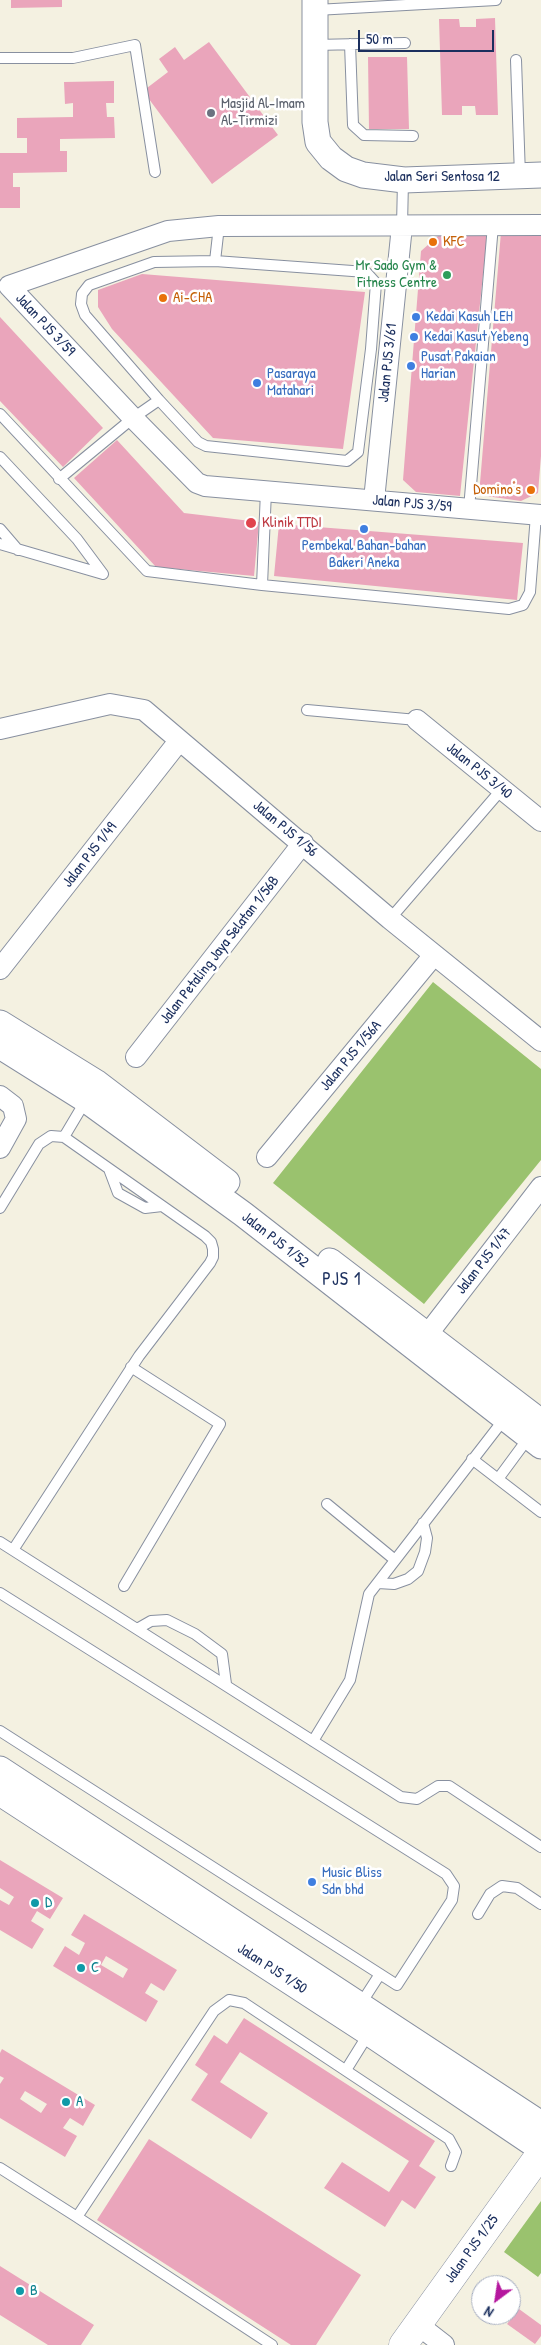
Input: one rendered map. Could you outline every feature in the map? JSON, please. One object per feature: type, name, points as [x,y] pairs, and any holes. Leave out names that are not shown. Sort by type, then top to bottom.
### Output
[{"type":"main road","name":"Jalan PJS 1/25","points":[[410,2335],[541,2153]]},
{"type":"street","name":"Jalan Seri Sentosa 12","points":[[315,5],[315,122],[318,142],[331,158],[346,169],[363,175],[404,180],[531,175]]},
{"type":"street","name":"Jalan PJS 3/59","points":[[539,515],[206,486],[197,483],[4,281],[168,231],[219,226],[541,225]]},
{"type":"street","name":"Jalan PJS 3/61","points":[[374,500],[380,350],[402,226]]},
{"type":"street","name":"Jalan PJS 1/56","points":[[0,729],[114,704],[144,710],[303,843],[390,919],[541,1041]]},
{"type":"street","name":"Jalan PJS 3/40","points":[[417,720],[541,821]]},
{"type":"street","name":"Jalan PJS 1/49","points":[[0,969],[179,741]]},
{"type":"street","name":"Jalan Petaling Jaya Selatan 1/56B","points":[[136,1057],[303,843]]},
{"type":"street","name":"Jalan PJS 1/56A","points":[[267,1157],[434,955]]},
{"type":"street","name":"Jalan PJS 1/52","points":[[0,1023],[427,1335],[510,1410]]},
{"type":"street","name":"Jalan PJS 1/52","points":[[0,1046],[91,1091],[243,1214],[538,1432]]},
{"type":"street","points":[[0,1096],[14,1106],[16,1120],[0,1148]]},
{"type":"street","name":"Jalan PJS 1/47","points":[[427,1335],[539,1193]]},
{"type":"street","name":"Jalan PJS 1/50","points":[[0,1769],[369,2018],[541,2149]]},
{"type":"street","name":"Jalan PJS 1/50","points":[[0,1793],[541,2124]]},
{"type":"street","points":[[410,2335],[444,2345]]},
{"type":"lane","points":[[315,5],[496,0]]},
{"type":"lane","points":[[315,45],[405,43]]},
{"type":"lane","points":[[350,44],[353,125],[364,135],[412,136]]},
{"type":"lane","points":[[0,58],[73,58],[135,45],[154,172]]},
{"type":"lane","points":[[516,60],[531,175]]},
{"type":"lane","points":[[402,226],[404,180]]},
{"type":"lane","points":[[469,508],[493,225]]},
{"type":"lane","points":[[215,261],[219,226]]},
{"type":"lane","points":[[215,261],[366,272],[376,284],[380,350],[358,452],[347,460],[206,446],[198,442],[85,315],[82,294],[89,285],[154,262],[215,261]]},
{"type":"lane","points":[[59,479],[133,418],[160,400]]},
{"type":"lane","points":[[0,414],[147,571],[262,585],[509,609],[523,604],[530,592],[539,515]]},
{"type":"lane","points":[[0,457],[77,539],[103,574],[0,544]]},
{"type":"lane","points":[[262,585],[266,491]]},
{"type":"lane","points":[[0,529],[19,550]]},
{"type":"lane","points":[[307,710],[417,720]]},
{"type":"lane","points":[[390,919],[502,789]]},
{"type":"lane","points":[[64,1137],[91,1091]]},
{"type":"lane","points":[[0,1208],[39,1144],[51,1136],[64,1137],[210,1242],[213,1257],[131,1367],[13,1550]]},
{"type":"lane","points":[[124,1586],[220,1424],[131,1367]]},
{"type":"lane","points":[[313,1741],[350,1680],[369,1594],[510,1410]]},
{"type":"lane","points":[[498,1479],[538,1432]]},
{"type":"lane","points":[[472,1459],[541,1512]]},
{"type":"lane","points":[[327,1504],[395,1560]]},
{"type":"lane","points":[[378,1582],[394,1584],[408,1579],[418,1571],[425,1552],[426,1538],[423,1524]]},
{"type":"lane","points":[[0,1542],[401,1797],[417,1799],[438,1786],[449,1786],[541,1847]]},
{"type":"lane","points":[[0,1593],[446,1874],[454,1886],[452,1900],[397,1985],[0,1731]]},
{"type":"lane","points":[[136,1629],[151,1621],[168,1620],[195,1634],[222,1654],[226,1684]]},
{"type":"lane","points":[[478,1914],[490,1894],[502,1886],[517,1888],[541,1904]]},
{"type":"lane","points":[[346,2070],[369,2018],[380,1974]]},
{"type":"lane","points":[[77,2217],[214,2011],[229,2000],[244,2003],[449,2139],[456,2152],[451,2166]]},
{"type":"lane","points":[[0,2168],[272,2345]]},
{"type":"green space","points":[[433,982],[541,1069],[541,1160],[424,1304],[273,1183]]},
{"type":"green space","points":[[541,2201],[541,2273],[538,2277],[504,2252]]},
{"type":"building","points":[[11,0],[62,0],[62,7],[11,8]]},
{"type":"building","points":[[495,18],[498,115],[476,115],[475,106],[462,106],[462,115],[442,115],[439,19],[459,19],[460,27],[476,27],[476,19]]},
{"type":"building","name":"Masjid Al-Imam Al-Tirmizi","points":[[209,42],[278,135],[212,184],[143,91],[168,72],[159,59],[175,47],[184,60]]},
{"type":"building","points":[[368,57],[407,57],[409,129],[369,129]]},
{"type":"building","points":[[114,81],[114,103],[106,103],[107,117],[114,117],[115,138],[60,139],[60,151],[67,151],[67,172],[13,173],[13,187],[20,187],[20,208],[0,208],[0,153],[27,153],[27,138],[17,138],[17,118],[73,117],[73,103],[65,104],[64,82]]},
{"type":"building","points":[[501,232],[541,232],[541,456],[538,493],[521,501],[479,495]]},
{"type":"building","points":[[438,236],[487,236],[460,496],[416,492],[403,480],[421,251]]},
{"type":"building","name":"Pasaraya Matahari","points":[[142,274],[365,292],[343,449],[213,438],[112,329],[98,307],[98,290]]},
{"type":"building","points":[[0,317],[103,428],[63,467],[0,401]]},
{"type":"building","points":[[117,440],[184,513],[259,522],[254,576],[156,567],[74,478]]},
{"type":"building","points":[[279,524],[523,543],[517,600],[274,576]]},
{"type":"building","name":"D","points":[[0,1860],[63,1898],[50,1919],[37,1911],[31,1921],[44,1929],[32,1949],[0,1930],[0,1900],[9,1905],[14,1897],[0,1888]]},
{"type":"building","name":"C","points":[[84,1914],[177,1970],[164,1991],[151,1983],[145,1993],[158,2001],[146,2022],[53,1966],[65,1946],[79,1955],[85,1943],[71,1935]],"holes":[[[106,1956],[128,1969],[123,1978],[101,1965]]]},
{"type":"building","points":[[244,2018],[435,2141],[419,2166],[436,2177],[415,2209],[402,2200],[385,2227],[324,2188],[342,2162],[389,2192],[409,2161],[240,2052],[220,2082],[268,2113],[251,2139],[191,2100],[208,2074],[195,2065],[214,2035],[227,2044]]},
{"type":"building","name":"A","points":[[2,2049],[95,2105],[83,2126],[70,2118],[63,2128],[77,2136],[65,2157],[0,2118],[0,2084],[4,2078],[0,2076],[0,2053]],"holes":[[[25,2091],[47,2104],[41,2113],[20,2099]]]},
{"type":"building","points":[[149,2139],[361,2275],[316,2345],[291,2345],[97,2220]]},
{"type":"building","name":"B","points":[[0,2266],[94,2325],[81,2345],[48,2345],[0,2315]]},
{"type":"building","points":[[521,2310],[541,2325],[541,2336],[535,2344],[508,2325],[521,2325]]},
{"type":"place","name":"Masjid Al-Imam Al-Tirmizi","points":[[211,113]]},
{"type":"place","name":"KFC","points":[[433,242]]},
{"type":"place","name":"Mr Sado Gym & Fitness Centre","points":[[447,275]]},
{"type":"place","name":"Ai-CHA","points":[[163,298]]},
{"type":"place","name":"Kedai Kasuh LEH","points":[[416,317]]},
{"type":"place","name":"Kedai Kasut Yebeng","points":[[414,337]]},
{"type":"place","name":"Pusat Pakaian Harian","points":[[411,366]]},
{"type":"place","name":"Pasaraya Matahari","points":[[257,383]]},
{"type":"place","name":"Domino's","points":[[531,490]]},
{"type":"place","name":"Klinik TTDI","points":[[251,523]]},
{"type":"place","name":"Pembekal Bahan-bahan Bakeri Aneka","points":[[364,529]]},
{"type":"place","name":"Music Bliss Sdn bhd","points":[[312,1882]]},
{"type":"place","name":"D","points":[[35,1903]]},
{"type":"place","name":"C","points":[[81,1968]]},
{"type":"place","name":"A","points":[[66,2102]]},
{"type":"place","name":"B","points":[[20,2291]]},
{"type":"district","name":"PJS 1","points":[[342,1280]]}]
